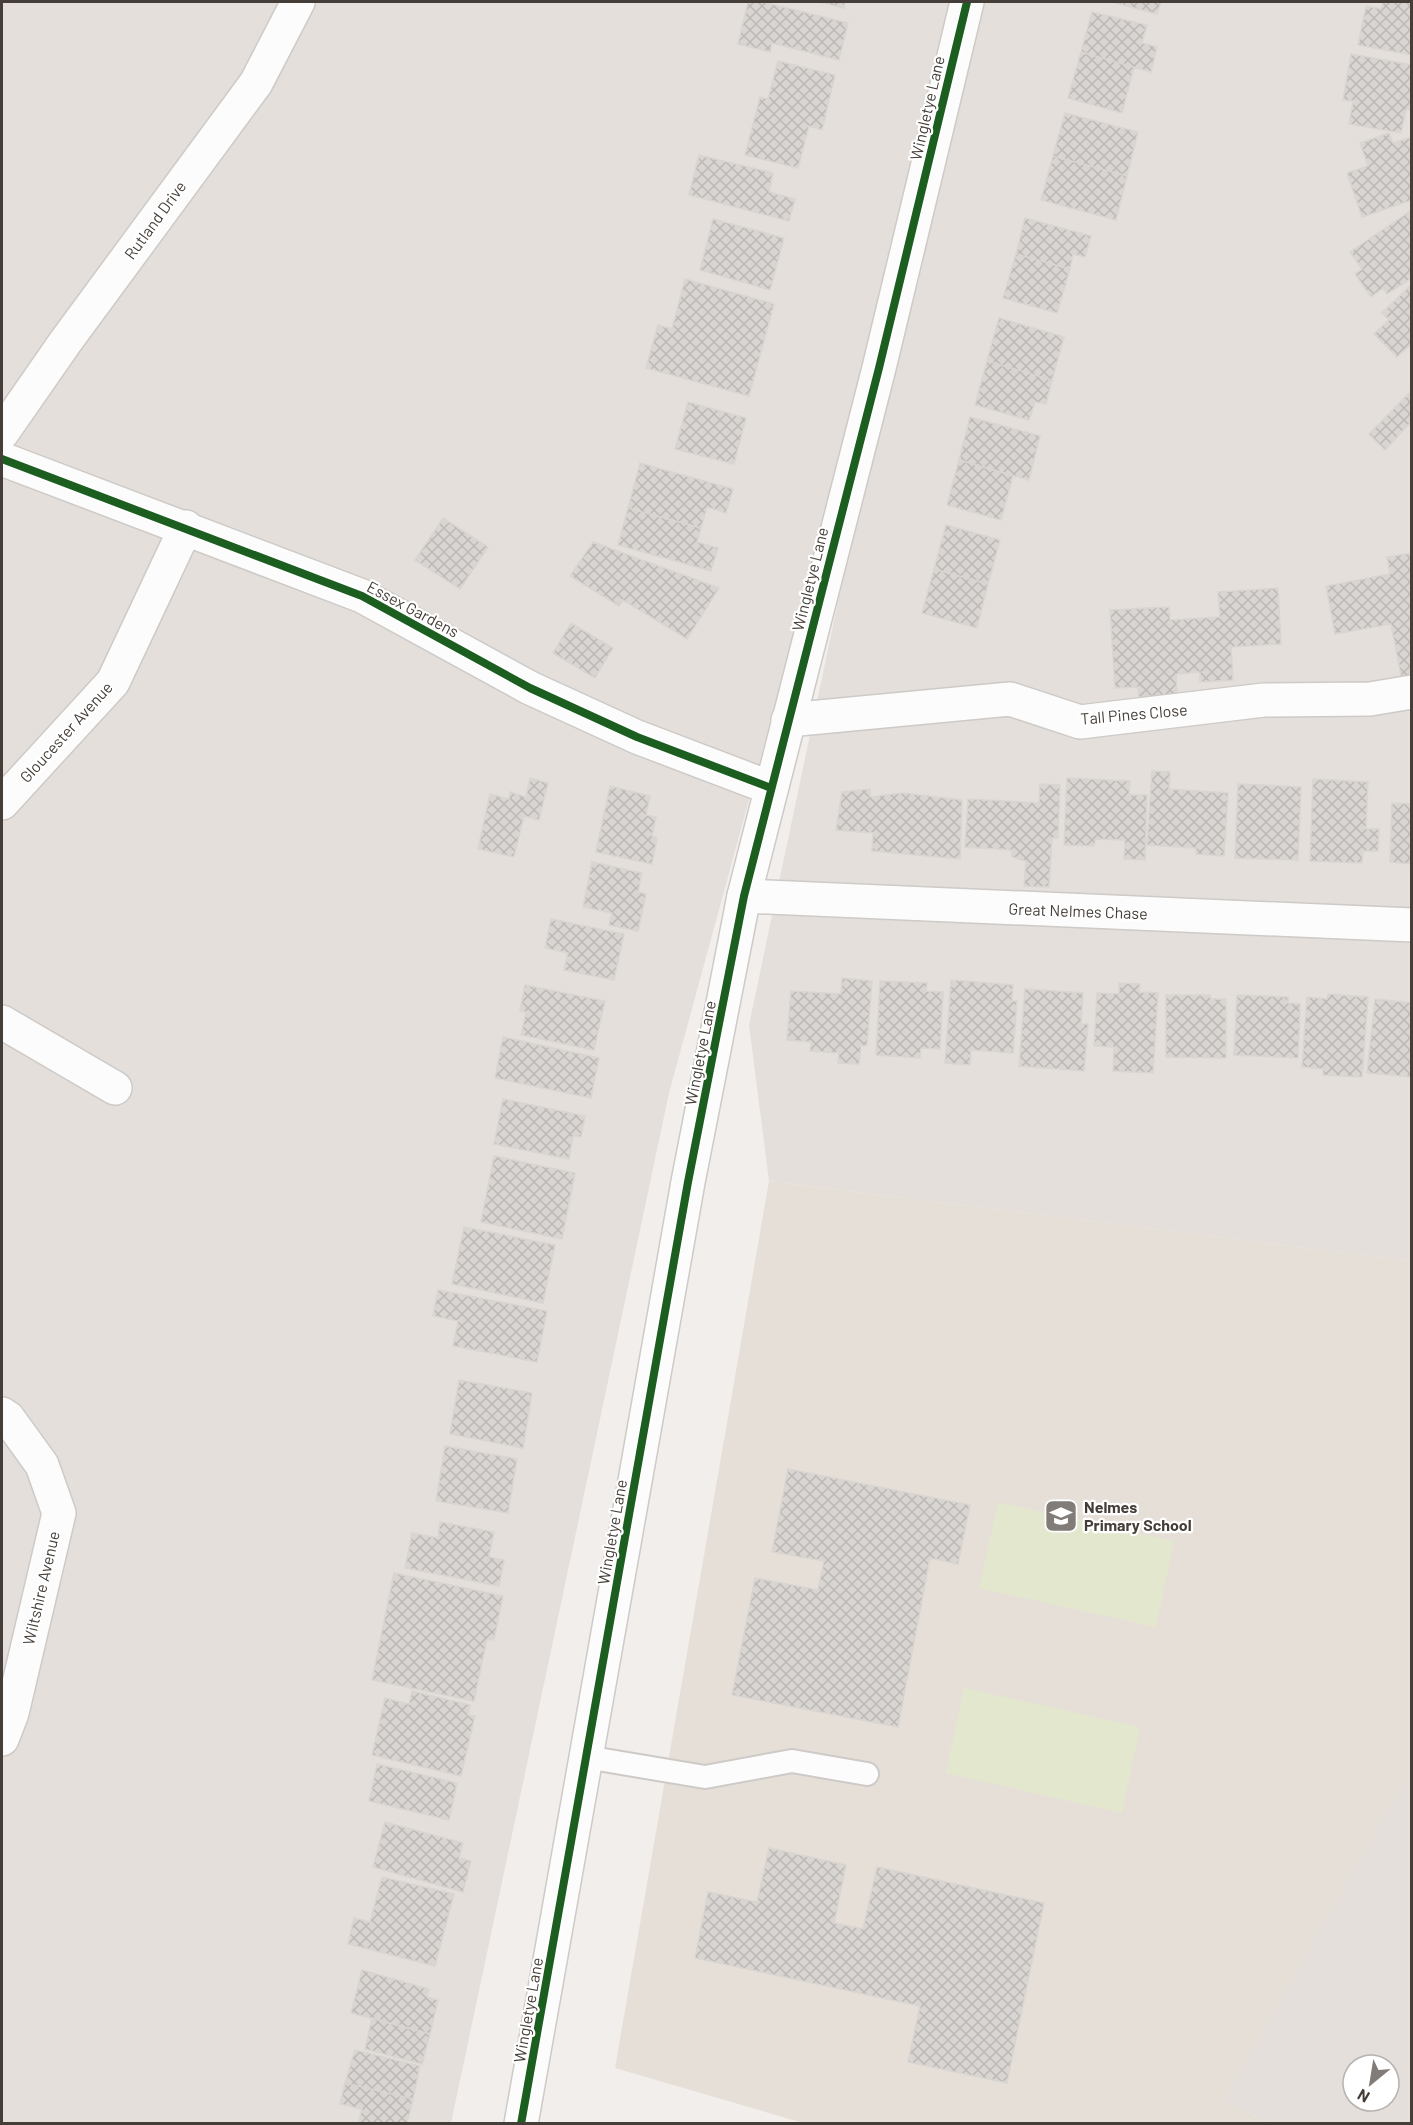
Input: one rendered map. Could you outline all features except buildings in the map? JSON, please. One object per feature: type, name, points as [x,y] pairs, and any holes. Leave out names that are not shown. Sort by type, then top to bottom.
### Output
[{"type":"street","name":"Rutland Drive","points":[[2,433],[66,341],[256,83],[298,2]]},
{"type":"street","name":"Wingletye Lane","points":[[521,2124],[688,1182],[744,896],[879,368],[968,2]]},
{"type":"street","name":"Essex Gardens","points":[[2,459],[186,527],[362,596],[530,688],[637,737],[771,788]]},
{"type":"street","name":"Gloucester Avenue","points":[[2,803],[112,682],[186,527]]},
{"type":"street","name":"Tall Pines Close","points":[[788,720],[1010,699],[1080,722],[1264,700],[1370,699],[1412,692]]},
{"type":"street","name":"Great Nelmes Chase","points":[[744,896],[1412,925]]},
{"type":"street","points":[[2,1022],[115,1088]]},
{"type":"street","name":"Wiltshire Avenue","points":[[2,1414],[8,1418],[42,1465],[59,1513],[12,1713],[2,1739]]},
{"type":"lane","points":[[586,1757],[705,1777],[792,1761],[867,1774]]},
{"type":"shaded area","points":[[2,2],[1411,2],[1411,1261],[769,1181],[749,1025],[955,45],[669,1093],[451,2123],[2,2124]]},
{"type":"shaded area","name":"Nelmes Primary School","points":[[769,1181],[1411,1261],[1411,1770],[1225,2099],[1267,2123],[803,2123],[615,2068]]},
{"type":"shaded area","points":[[1411,1770],[1411,2123],[1267,2123],[1225,2099]]},
{"type":"green space","points":[[998,1502],[1174,1541],[1156,1627],[979,1588]]},
{"type":"green space","points":[[964,1688],[1140,1727],[1122,1813],[946,1773]]},
{"type":"cycle path","points":[[521,2124],[688,1182],[744,896],[879,368],[967,2]]},
{"type":"cycle path","points":[[2,459],[362,596],[530,688],[637,737],[771,788]]},
{"type":"place","name":"Nelmes Primary School","points":[[1061,1516]]}]
